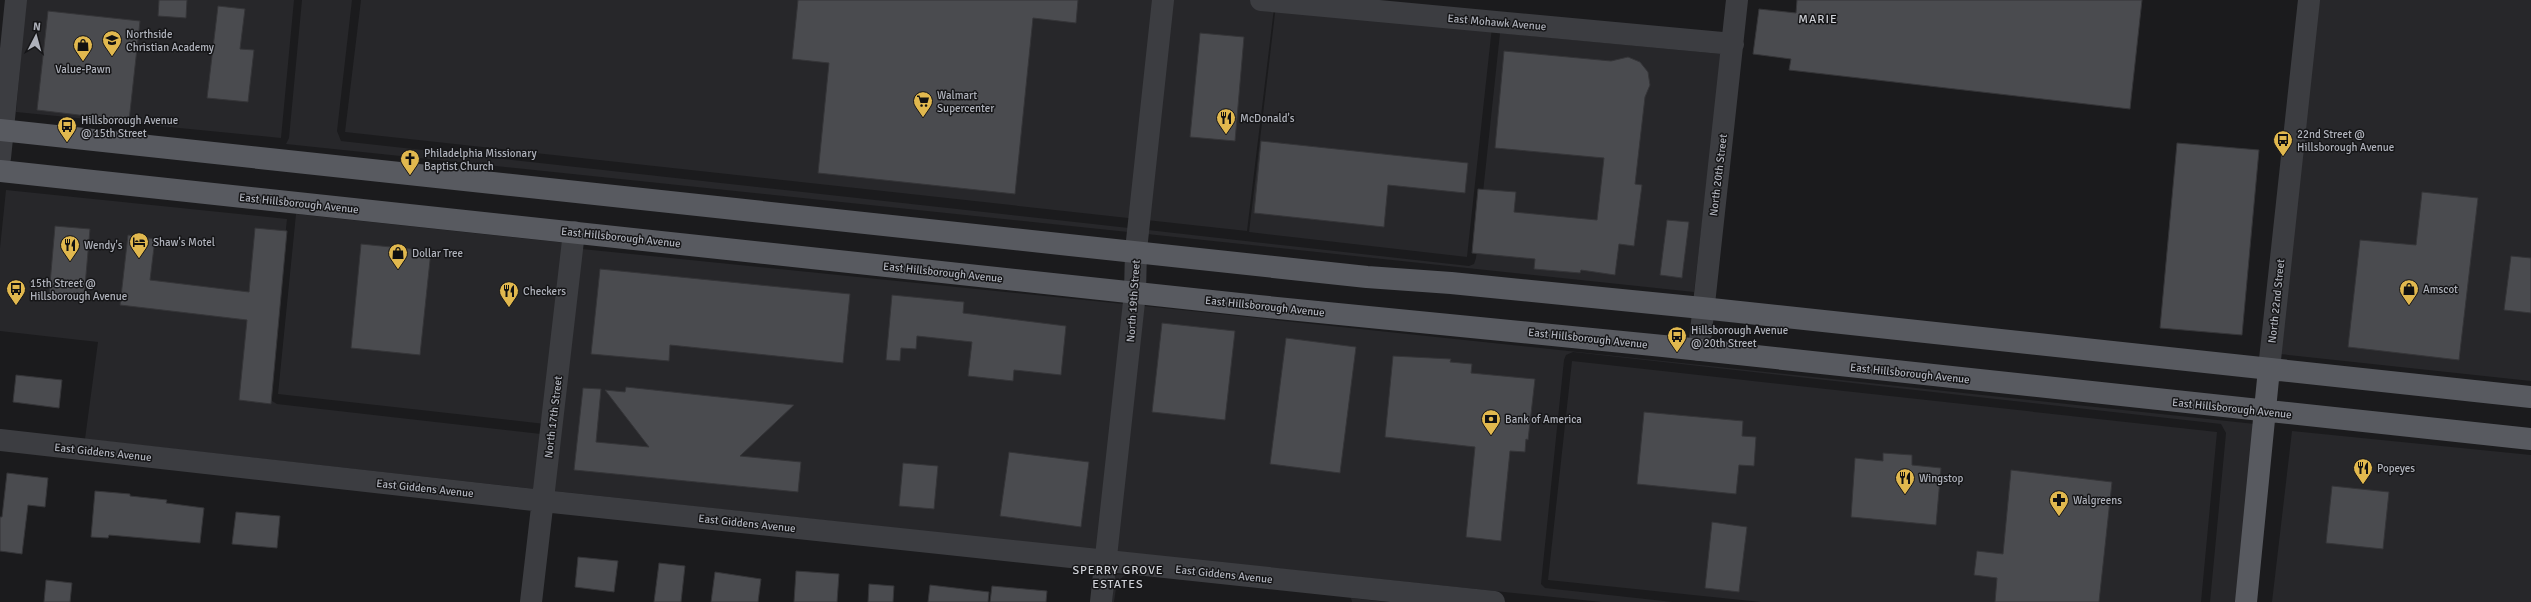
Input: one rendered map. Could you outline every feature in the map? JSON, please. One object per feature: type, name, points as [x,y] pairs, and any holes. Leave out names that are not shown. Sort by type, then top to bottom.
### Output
[{"type":"main road","points":[[2,131],[1136,250],[1367,277],[1451,283],[1702,308],[2531,397]]},
{"type":"main road","name":"East Hillsborough Avenue","points":[[0,171],[2531,439]]},
{"type":"main road","name":"North 22nd Street","points":[[2246,602],[2269,370]]},
{"type":"street","points":[[0,158],[16,0]]},
{"type":"street","name":"North 19th Street","points":[[1101,602],[1135,292],[1136,250],[1163,0]]},
{"type":"street","name":"East Mohawk Avenue","points":[[1261,0],[1733,44]]},
{"type":"street","name":"North 20th Street","points":[[1699,350],[1702,308],[1737,0]]},
{"type":"street","name":"North 22nd Street","points":[[2269,370],[2309,0]]},
{"type":"street","name":"North 17th Street","points":[[531,602],[574,232]]},
{"type":"street","name":"East Giddens Avenue","points":[[0,440],[543,501],[1106,562],[1494,602]]},
{"type":"shaded area","points":[[26,0],[294,0],[281,138],[16,112]]},
{"type":"shaded area","points":[[302,0],[352,0],[337,131],[341,141],[1129,228],[1128,232],[286,144],[289,138]]},
{"type":"shaded area","points":[[361,0],[1275,0],[1247,231],[345,132]]},
{"type":"shaded area","points":[[2319,0],[2531,0],[2531,381],[2280,354]]},
{"type":"shaded area","points":[[1276,5],[1492,27],[1467,257],[1249,232]]},
{"type":"shaded area","points":[[1500,33],[1722,54],[1694,292],[1147,234],[1148,230],[1469,266],[1474,264],[1476,258]]},
{"type":"shaded area","points":[[6,190],[287,219],[269,394],[272,401],[277,404],[541,434],[535,489],[85,439],[98,342],[0,331],[0,248]]},
{"type":"shaded area","points":[[296,214],[567,243],[545,424],[278,394]]},
{"type":"shaded area","points":[[582,249],[1124,304],[1097,550],[554,491]]},
{"type":"shaded area","points":[[1144,306],[2255,424],[2236,602],[2210,602],[2226,433],[2221,424],[1573,352],[1566,355],[1564,360],[1541,584],[1545,588],[1673,602],[1602,602],[1116,552]]},
{"type":"shaded area","points":[[1572,361],[2217,432],[2201,602],[1761,602],[1548,580]]},
{"type":"shaded area","points":[[2292,431],[2531,455],[2531,602],[2272,602]]},
{"type":"shaded area","points":[[1114,574],[1125,575],[1117,582],[1114,602],[1112,602]]},
{"type":"shaded area","points":[[1351,598],[1387,602],[1352,602]]},
{"type":"building","points":[[159,0],[187,0],[186,18],[158,16]]},
{"type":"building","name":"Walmart Supercenter","points":[[798,0],[1078,0],[1076,23],[1033,18],[1015,194],[818,173],[829,63],[792,59]]},
{"type":"building","points":[[1797,0],[2142,0],[2130,109],[1789,70],[1791,59],[1753,54],[1759,9],[1796,13]]},
{"type":"building","points":[[218,6],[245,9],[240,49],[254,50],[248,102],[207,98]]},
{"type":"building","points":[[48,11],[140,21],[129,121],[37,110]]},
{"type":"building","points":[[1200,33],[1244,37],[1235,141],[1190,137]]},
{"type":"building","points":[[1504,51],[1611,61],[1628,57],[1640,62],[1648,72],[1650,85],[1645,97],[1635,184],[1642,185],[1634,246],[1619,244],[1615,275],[1581,270],[1580,273],[1534,269],[1535,259],[1472,253],[1478,189],[1516,192],[1514,212],[1597,220],[1604,158],[1495,148]]},
{"type":"building","points":[[1261,141],[1468,163],[1465,193],[1388,185],[1384,227],[1254,213]]},
{"type":"building","points":[[2177,143],[2259,150],[2242,335],[2160,328]]},
{"type":"building","name":"Amscot","points":[[2422,192],[2478,198],[2459,360],[2348,347],[2360,240],[2416,245]]},
{"type":"building","points":[[1667,220],[1689,222],[1682,278],[1660,275]]},
{"type":"building","name":"Wendy's","points":[[55,226],[90,229],[84,298],[49,295]]},
{"type":"building","points":[[255,228],[287,231],[271,404],[239,400],[247,320],[120,305],[128,235],[155,239],[150,280],[249,292]]},
{"type":"building","points":[[361,244],[431,251],[420,355],[351,348]]},
{"type":"building","points":[[2511,256],[2531,258],[2531,313],[2504,310]]},
{"type":"building","points":[[600,269],[850,294],[843,363],[670,345],[669,361],[591,354]]},
{"type":"building","points":[[892,295],[964,302],[963,313],[1066,326],[1061,375],[1014,370],[1013,381],[968,376],[972,342],[917,336],[916,349],[901,348],[900,361],[886,360]]},
{"type":"building","points":[[1162,323],[1235,331],[1225,420],[1152,412]]},
{"type":"building","points":[[1286,338],[1356,347],[1340,473],[1270,464]]},
{"type":"building","points":[[1393,356],[1451,359],[1450,362],[1472,364],[1471,373],[1535,379],[1528,440],[1526,439],[1525,452],[1510,451],[1501,541],[1466,537],[1475,447],[1385,437]]},
{"type":"building","points":[[16,375],[62,380],[59,408],[13,402]]},
{"type":"building","points":[[626,387],[794,405],[740,456],[801,462],[798,492],[574,470],[583,388],[601,389],[596,442],[649,447],[605,390],[625,392]]},
{"type":"building","points":[[1644,412],[1743,421],[1742,436],[1756,437],[1754,466],[1739,465],[1736,494],[1637,484]]},
{"type":"building","points":[[1009,452],[1089,462],[1081,527],[1000,516]]},
{"type":"building","points":[[1883,453],[1912,455],[1912,465],[1941,468],[1936,525],[1851,517],[1855,458],[1883,461]]},
{"type":"building","points":[[903,463],[938,466],[934,509],[899,506]]},
{"type":"building","name":"Walgreens","points":[[2011,470],[2112,482],[2099,602],[1995,602],[1997,578],[1974,575],[1977,551],[2003,554]]},
{"type":"building","points":[[7,473],[48,478],[45,507],[28,505],[22,554],[0,551],[0,517],[2,517]]},
{"type":"building","points":[[2332,486],[2389,492],[2383,549],[2326,543]]},
{"type":"building","points":[[95,491],[130,494],[130,496],[167,500],[166,503],[204,508],[200,543],[109,535],[108,538],[91,537]]},
{"type":"building","points":[[236,512],[280,516],[277,548],[232,544]]},
{"type":"building","points":[[1712,522],[1747,527],[1739,592],[1705,588]]},
{"type":"building","points":[[578,557],[618,561],[614,592],[575,587]]},
{"type":"building","points":[[659,563],[685,566],[681,602],[654,602]]},
{"type":"building","points":[[796,571],[839,574],[837,602],[794,602]]},
{"type":"building","points":[[715,572],[761,579],[758,602],[711,602]]},
{"type":"building","points":[[46,580],[72,583],[70,602],[44,602]]},
{"type":"building","points":[[869,584],[894,586],[893,602],[868,602]]},
{"type":"building","points":[[930,585],[989,592],[988,602],[928,602]]},
{"type":"building","points":[[992,586],[1047,591],[1046,602],[990,602]]},
{"type":"place","name":"Northside Christian Academy","points":[[112,57]]},
{"type":"place","name":"Value-Pawn","points":[[83,62]]},
{"type":"place","name":"Walmart Supercenter","points":[[923,118]]},
{"type":"place","name":"McDonald's","points":[[1226,135]]},
{"type":"place","name":"Hillsborough Avenue @ 15th Street","points":[[67,143]]},
{"type":"place","name":"22nd Street @ Hillsborough Avenue","points":[[2283,157]]},
{"type":"place","name":"Philadelphia Missionary Baptist Church","points":[[410,176]]},
{"type":"place","name":"Shaw's Motel","points":[[139,259]]},
{"type":"place","name":"Wendy's","points":[[70,262]]},
{"type":"place","name":"Dollar Tree","points":[[398,270]]},
{"type":"place","name":"15th Street @ Hillsborough Avenue","points":[[16,306]]},
{"type":"place","name":"Amscot","points":[[2409,306]]},
{"type":"place","name":"Checkers","points":[[509,308]]},
{"type":"place","name":"Hillsborough Avenue @ 20th Street","points":[[1677,353]]},
{"type":"place","name":"Bank of America","points":[[1491,436]]},
{"type":"place","name":"Popeyes","points":[[2363,485]]},
{"type":"place","name":"Wingstop","points":[[1905,495]]},
{"type":"place","name":"Walgreens","points":[[2059,517]]},
{"type":"district","name":"MARIE","points":[[1818,19]]},
{"type":"district","name":"SPERRY GROVE ESTATES","points":[[1118,577]]}]
